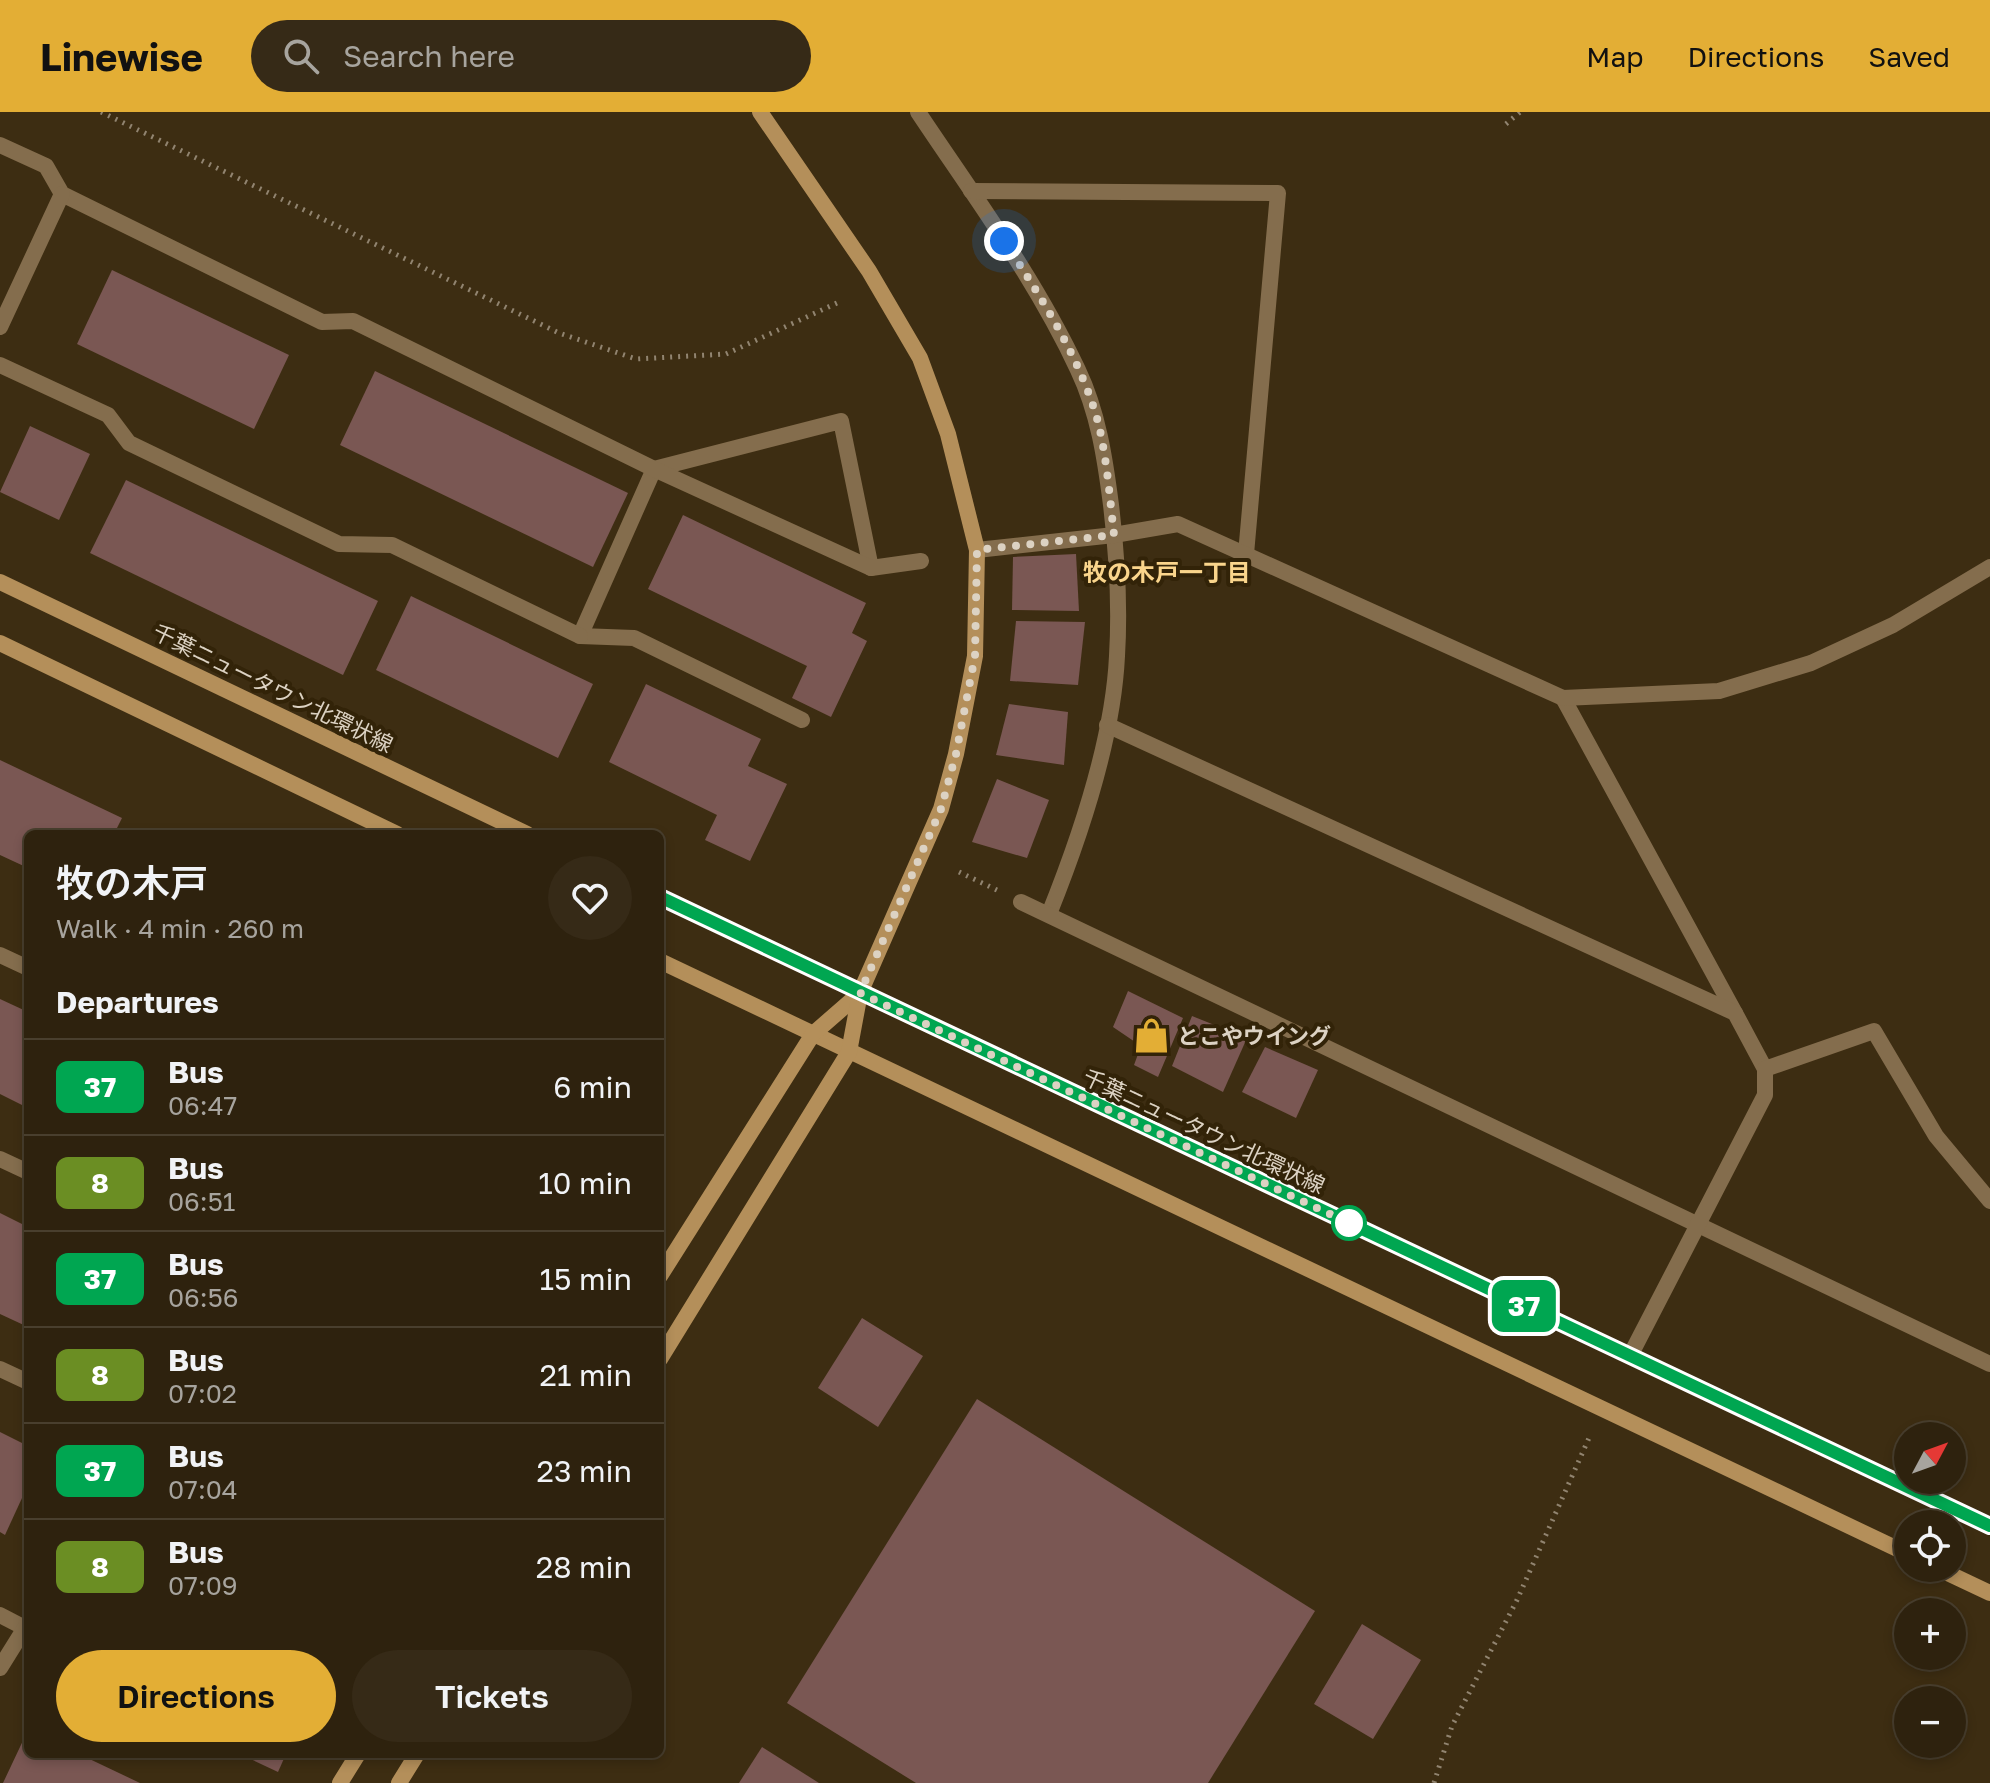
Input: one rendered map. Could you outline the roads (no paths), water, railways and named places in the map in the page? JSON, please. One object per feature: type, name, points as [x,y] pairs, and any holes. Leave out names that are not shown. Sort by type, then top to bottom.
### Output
[{"type":"main road","points":[[664,1353],[849,1052],[860,993],[941,809],[956,754],[975,656],[977,550],[948,434],[920,358],[869,271],[760,112]]},
{"type":"main road","name":"千葉ニュータウン北環状線","points":[[0,582],[519,830]]},
{"type":"main road","points":[[0,643],[389,830]]},
{"type":"main road","name":"千葉ニュータウン北環状線","points":[[664,899],[1990,1526]]},
{"type":"main road","points":[[664,963],[1894,1547]]},
{"type":"main road","points":[[664,1270],[813,1034],[860,993]]},
{"type":"main road","points":[[1966,1582],[1990,1593]]},
{"type":"main road","points":[[340,1783],[356,1758]]},
{"type":"main road","points":[[399,1783],[415,1758]]},
{"type":"street","points":[[918,112],[1037,290],[1079,372],[1098,424],[1114,535],[1117,659],[1107,725],[1077,844],[1049,914]]},
{"type":"street","points":[[0,145],[46,166],[62,194],[322,322],[353,321],[654,469],[871,568],[921,561]]},
{"type":"street","points":[[971,191],[1278,193],[1246,554]]},
{"type":"street","points":[[0,327],[62,194]]},
{"type":"street","points":[[0,365],[108,415],[129,443],[339,544],[392,545],[580,636],[634,638],[802,720]]},
{"type":"street","points":[[654,469],[841,421],[871,568]]},
{"type":"street","points":[[580,636],[654,469]]},
{"type":"street","points":[[977,550],[1114,535],[1178,524],[1563,698],[1719,691],[1811,663],[1893,625],[1990,567]]},
{"type":"street","points":[[1563,698],[1765,1069],[1765,1095],[1630,1356]]},
{"type":"street","points":[[1107,725],[1735,1013]]},
{"type":"street","points":[[1021,902],[1990,1364]]},
{"type":"street","points":[[0,955],[24,966]]},
{"type":"street","points":[[1765,1069],[1874,1031],[1936,1136],[1990,1201]]},
{"type":"street","points":[[0,1159],[24,1170]]},
{"type":"street","points":[[0,1369],[24,1380]]},
{"type":"street","points":[[0,1615],[24,1624]]},
{"type":"street","points":[[0,1668],[24,1628]]},
{"type":"place","name":"とこやウイング","points":[[1151,1036]]},
{"type":"district","name":"牧の木戸一丁目","points":[[1167,573]]}]
